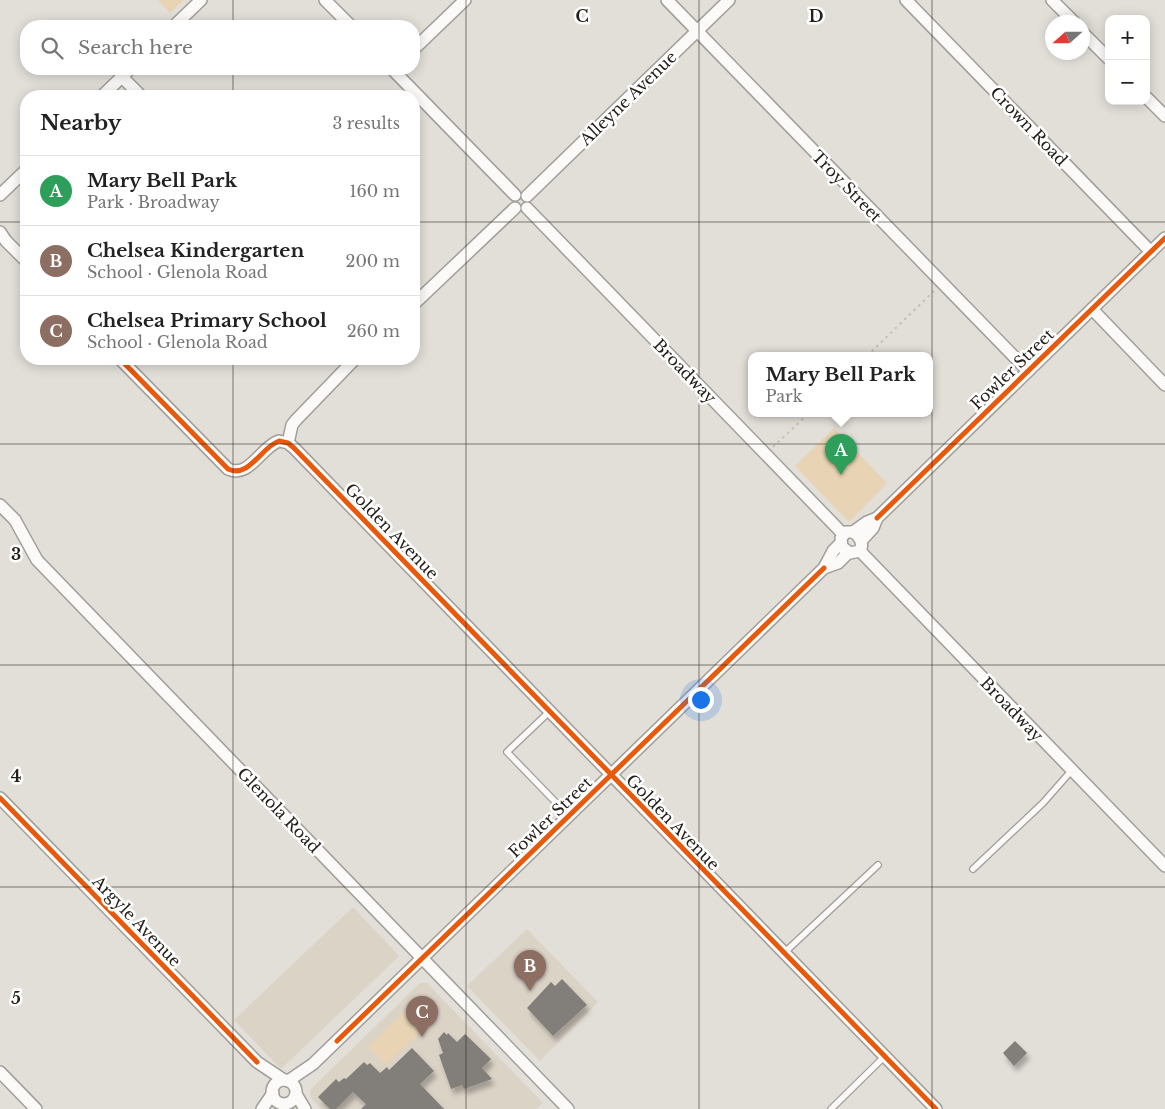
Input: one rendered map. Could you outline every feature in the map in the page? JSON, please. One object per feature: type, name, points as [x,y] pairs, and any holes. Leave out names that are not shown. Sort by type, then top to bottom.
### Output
[{"type":"street","points":[[326,0],[345,20]]},
{"type":"street","points":[[420,43],[465,0]]},
{"type":"street","name":"Troy Street","points":[[667,0],[1028,372]]},
{"type":"street","name":"Alleyne Avenue","points":[[527,196],[729,0]]},
{"type":"street","name":"Crown Road","points":[[906,0],[1151,252]]},
{"type":"street","points":[[1052,0],[1067,15]]},
{"type":"street","points":[[179,20],[195,2]]},
{"type":"street","points":[[1090,40],[1105,55]]},
{"type":"street","points":[[108,90],[124,75]]},
{"type":"street","points":[[127,75],[137,90]]},
{"type":"street","points":[[399,75],[413,90]]},
{"type":"street","points":[[420,97],[515,195]]},
{"type":"street","points":[[1150,101],[1165,116]]},
{"type":"street","points":[[0,195],[20,176]]},
{"type":"street","points":[[514,208],[519,210],[527,208],[529,200],[522,193],[515,195]]},
{"type":"street","points":[[514,208],[512,203],[515,195]]},
{"type":"street","points":[[420,300],[514,208]]},
{"type":"street","name":"Broadway","points":[[527,208],[1165,866]]},
{"type":"street","points":[[2,237],[20,255]]},
{"type":"street","name":"Fowler Street","points":[[286,1080],[313,1064],[824,568],[838,563],[851,542],[873,528],[877,518],[1165,238]]},
{"type":"street","points":[[1092,309],[1165,385]]},
{"type":"street","points":[[126,365],[228,469],[236,472],[243,470],[275,442],[288,443],[292,425],[349,365]]},
{"type":"street","name":"Golden Avenue","points":[[288,443],[936,1109]]},
{"type":"street","name":"Glenola Road","points":[[0,505],[15,520],[37,560],[568,1109]]},
{"type":"street","name":"Argyle Avenue","points":[[0,798],[257,1062],[286,1080]]},
{"type":"street","name":"Argyle Avenue","points":[[257,1062],[273,1091]]},
{"type":"street","name":"Fowler Street","points":[[296,1093],[313,1064]]},
{"type":"street","points":[[0,1072],[36,1109]]},
{"type":"street","points":[[262,1109],[277,1083],[286,1080],[293,1084],[305,1109]]},
{"type":"street","points":[[273,1091],[275,1100],[284,1106],[292,1101],[296,1093]]},
{"type":"lane","points":[[549,712],[507,752],[569,816]]},
{"type":"lane","points":[[973,869],[1043,802],[1072,770]]},
{"type":"lane","points":[[784,953],[878,865]]},
{"type":"lane","points":[[831,1109],[885,1056]]},
{"type":"path","points":[[871,352],[942,283]]},
{"type":"path","points":[[766,454],[805,417]]},
{"type":"shaded area","points":[[158,0],[184,0],[170,13]]},
{"type":"shaded area","points":[[834,428],[887,483],[849,522],[795,466]]},
{"type":"shaded area","points":[[353,907],[399,956],[281,1069],[234,1020]]},
{"type":"shaded area","points":[[527,929],[598,1002],[540,1061],[467,986]]},
{"type":"shaded area","points":[[420,983],[427,983],[543,1103],[536,1109],[321,1109],[311,1098],[310,1090]]},
{"type":"shaded area","points":[[406,1010],[424,1029],[386,1065],[368,1046]]},
{"type":"building","points":[[562,979],[587,1005],[553,1036],[527,1008],[551,982],[555,986]]},
{"type":"building","points":[[444,1032],[447,1035],[448,1033],[457,1042],[465,1034],[491,1059],[482,1068],[492,1079],[464,1089],[462,1085],[451,1089],[439,1055],[443,1053],[438,1039]]},
{"type":"building","points":[[1015,1041],[1027,1053],[1014,1066],[1003,1053]]},
{"type":"building","points":[[412,1048],[434,1071],[420,1084],[444,1109],[361,1109],[366,1104],[353,1092],[336,1109],[330,1109],[318,1097],[336,1079],[339,1082],[344,1078],[346,1079],[364,1062],[367,1065],[370,1063],[380,1073],[387,1067],[389,1070]]},
{"type":"cycle path","points":[[877,518],[1165,238]]},
{"type":"cycle path","points":[[126,365],[228,469],[242,470],[255,461],[266,449],[279,441],[288,443],[294,448],[936,1109]]},
{"type":"cycle path","points":[[337,1041],[824,568]]},
{"type":"cycle path","points":[[0,798],[257,1062]]},
{"type":"place","name":"Mary Bell Park","points":[[841,475]]},
{"type":"place","name":"Chelsea Kindergarten","points":[[530,991]]},
{"type":"place","name":"Chelsea Primary School","points":[[422,1037]]}]
